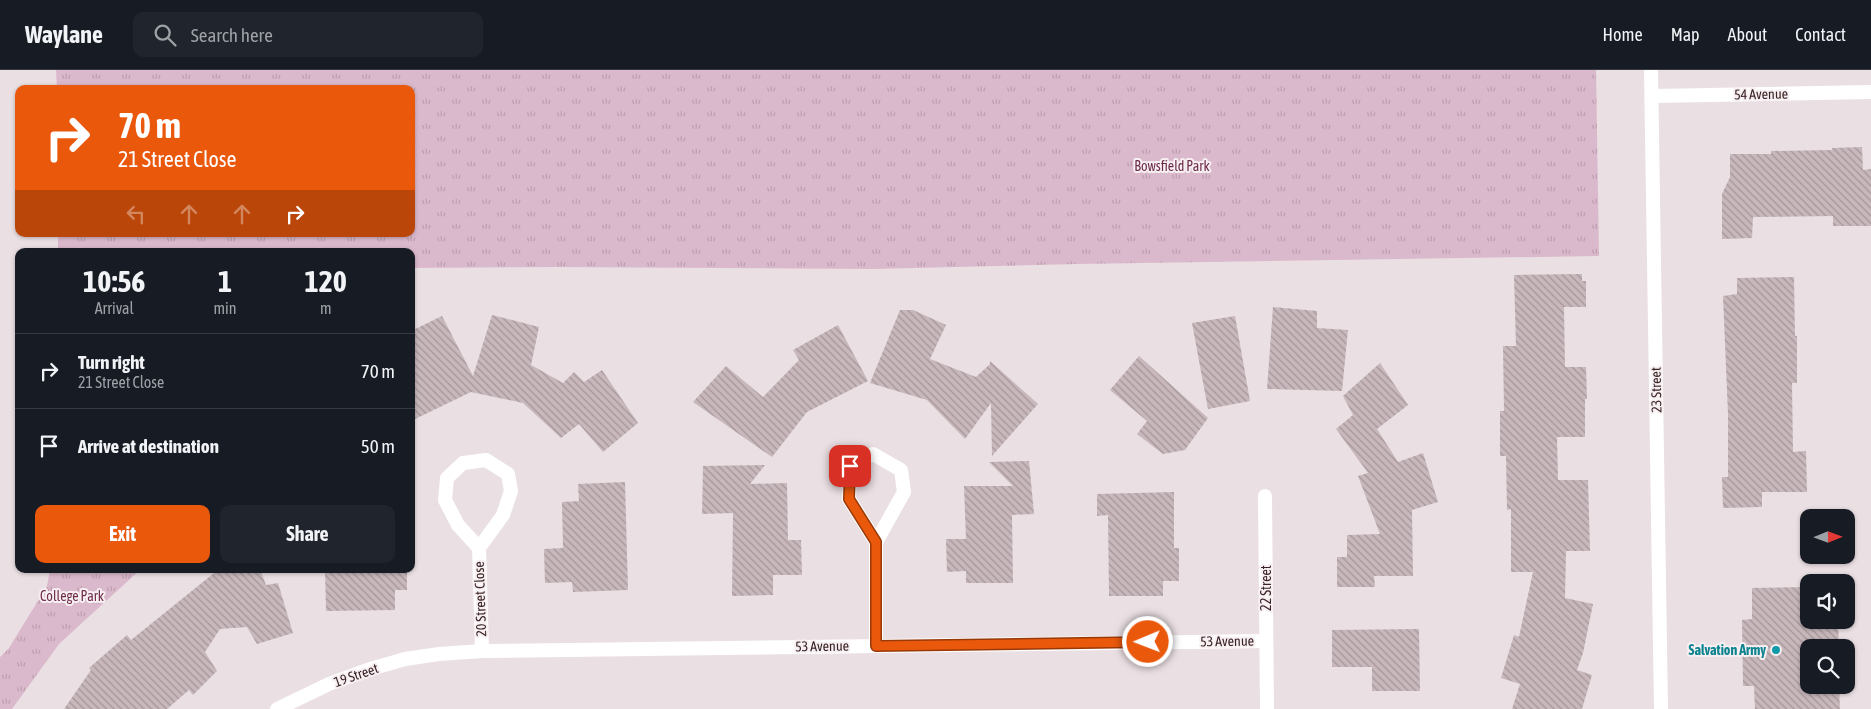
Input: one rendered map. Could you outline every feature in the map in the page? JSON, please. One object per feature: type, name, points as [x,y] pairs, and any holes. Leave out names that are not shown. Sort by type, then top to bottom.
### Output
[{"type":"street","name":"23 Street","points":[[1651,70],[1661,709]]},
{"type":"street","name":"54 Avenue","points":[[1652,96],[1871,92]]},
{"type":"street","points":[[876,542],[849,499],[850,466],[873,454],[901,470],[904,492],[876,542],[876,646]]},
{"type":"street","name":"20 Street Close","points":[[479,548],[458,525],[445,500],[446,478],[463,464],[486,460],[508,474],[511,491],[503,515],[479,548],[482,650]]},
{"type":"street","name":"22 Street","points":[[1265,496],[1267,709]]},
{"type":"street","name":"53 Avenue","points":[[439,654],[482,650],[1266,641]]},
{"type":"street","name":"19 Street","points":[[277,709],[329,684],[367,670],[405,659],[439,654]]},
{"type":"green space","name":"Bowsfield Park","points":[[56,70],[1596,70],[1599,256],[873,269],[415,268],[415,248],[58,248],[58,237],[415,237],[415,85],[57,85]]},
{"type":"green space","name":"College Park","points":[[49,573],[137,573],[59,644],[12,709],[0,709],[0,657],[9,648],[47,586]]},
{"type":"building","points":[[1862,147],[1863,170],[1871,169],[1871,226],[1833,226],[1833,216],[1753,217],[1752,238],[1722,239],[1722,194],[1730,177],[1730,154],[1771,154],[1771,151],[1832,150],[1832,148]]},
{"type":"building","points":[[1582,274],[1582,281],[1586,281],[1586,307],[1564,307],[1565,367],[1586,367],[1585,437],[1557,437],[1558,480],[1588,480],[1590,551],[1566,551],[1565,598],[1593,604],[1583,653],[1577,670],[1592,675],[1582,709],[1512,709],[1520,684],[1501,678],[1514,635],[1519,637],[1533,572],[1511,572],[1511,509],[1507,510],[1506,456],[1500,456],[1500,411],[1504,411],[1503,346],[1516,346],[1514,275]]},
{"type":"building","points":[[1794,277],[1797,383],[1792,383],[1793,452],[1806,451],[1807,492],[1762,492],[1762,507],[1723,508],[1722,477],[1728,477],[1728,414],[1723,296],[1737,294],[1737,278]]},
{"type":"building","points":[[1273,307],[1317,311],[1317,328],[1348,330],[1342,391],[1267,389]]},
{"type":"building","points":[[900,310],[913,310],[946,325],[930,359],[976,377],[990,364],[990,361],[1038,404],[992,456],[991,403],[965,439],[927,400],[870,383]]},
{"type":"building","points":[[492,315],[539,327],[531,365],[563,383],[574,372],[584,382],[602,370],[638,423],[603,452],[579,424],[561,438],[523,403],[471,392],[415,419],[415,329],[442,316],[473,376]]},
{"type":"building","points":[[1235,316],[1250,401],[1208,409],[1192,323]]},
{"type":"building","points":[[838,325],[868,381],[807,412],[772,457],[693,402],[726,366],[763,397],[799,360],[793,350]]},
{"type":"building","points":[[1139,356],[1208,418],[1185,450],[1163,454],[1137,434],[1147,421],[1110,390]]},
{"type":"building","points":[[1380,363],[1408,405],[1377,429],[1398,462],[1423,453],[1438,502],[1412,510],[1413,576],[1374,576],[1375,587],[1337,587],[1337,557],[1347,557],[1347,535],[1380,534],[1358,476],[1368,473],[1336,429],[1353,415],[1343,396]]},
{"type":"building","points":[[1029,461],[1034,514],[1012,515],[1013,583],[966,583],[966,571],[947,572],[946,539],[966,539],[964,486],[1013,486],[989,462]]},
{"type":"building","points":[[765,465],[750,484],[787,483],[788,540],[801,540],[802,575],[773,575],[773,595],[732,596],[733,513],[702,514],[703,466]]},
{"type":"building","points":[[625,482],[628,590],[573,592],[572,582],[545,583],[544,549],[563,548],[562,502],[579,501],[578,484]]},
{"type":"building","points":[[1174,492],[1174,548],[1179,548],[1179,581],[1163,581],[1163,596],[1109,596],[1108,515],[1097,516],[1097,494]]},
{"type":"building","points":[[214,573],[262,573],[266,585],[278,583],[293,633],[257,644],[247,627],[220,629],[205,652],[217,671],[193,695],[189,690],[167,709],[64,709],[91,670],[89,668],[127,635],[131,640]]},
{"type":"building","points":[[325,573],[407,573],[407,590],[395,590],[395,610],[326,611]]},
{"type":"building","name":"Salvation Army","points":[[1800,587],[1800,629],[1838,629],[1839,639],[1800,639],[1800,694],[1839,694],[1840,709],[1755,709],[1754,686],[1743,686],[1742,620],[1752,619],[1752,588]]},
{"type":"building","points":[[1419,629],[1420,691],[1372,691],[1372,667],[1332,667],[1332,630]]},
{"type":"place","name":"Salvation Army","points":[[1776,650]]},
{"type":"route","points":[[850,466],[849,499],[876,542],[876,646],[1148,642]]}]
